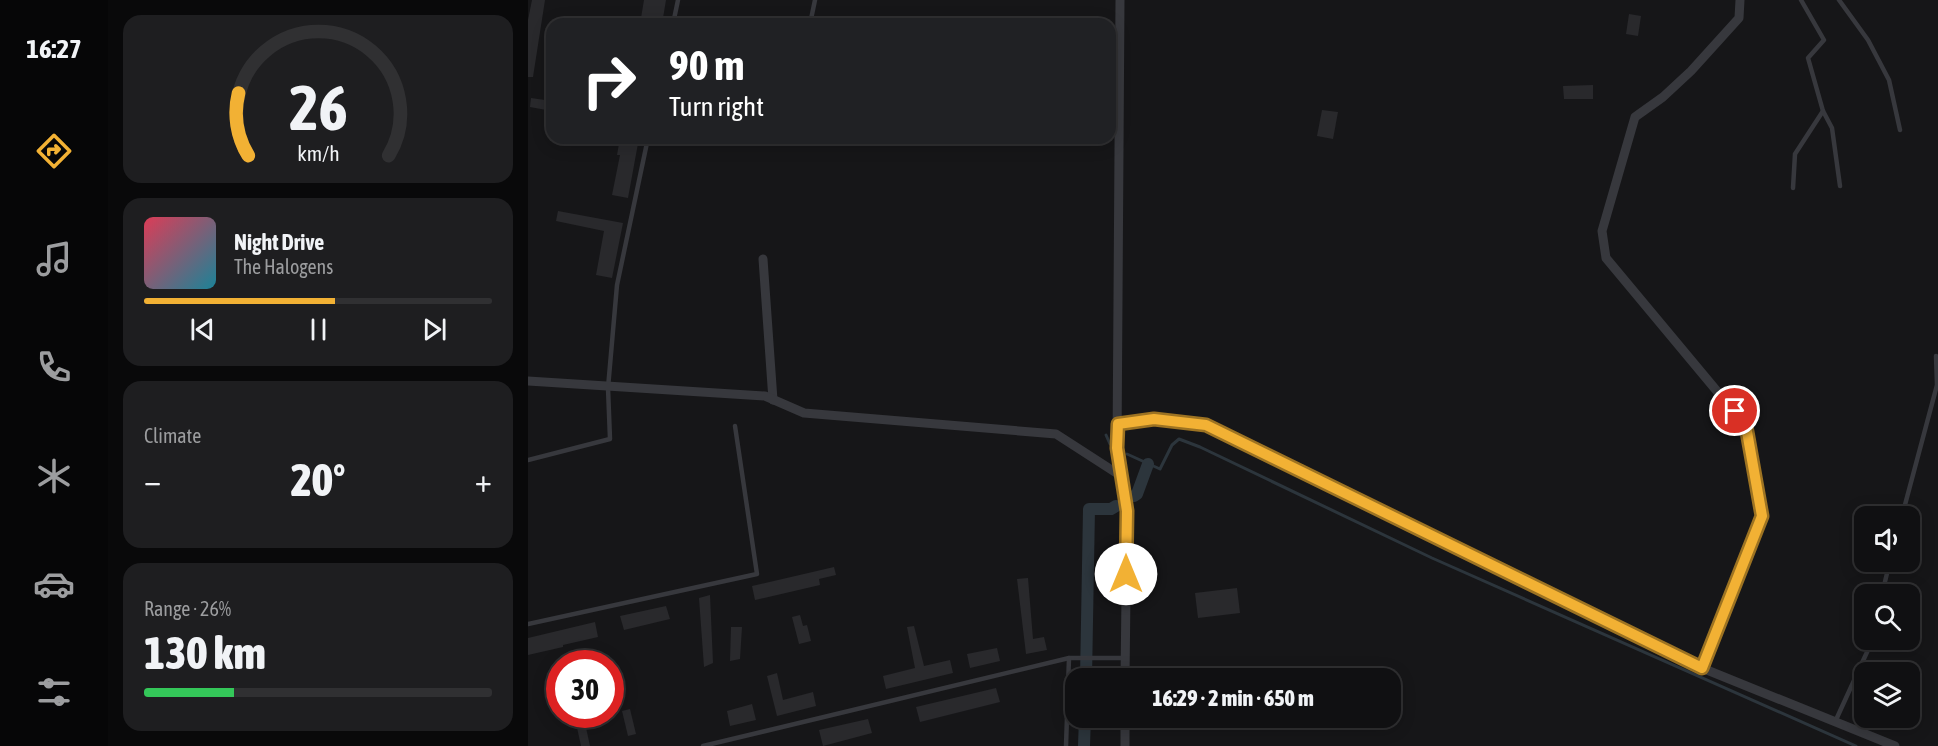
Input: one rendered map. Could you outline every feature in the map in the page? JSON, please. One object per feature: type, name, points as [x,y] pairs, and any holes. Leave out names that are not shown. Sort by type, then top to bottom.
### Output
[{"type":"street","points":[[1120,0],[1117,448],[1127,511],[1126,668]]},
{"type":"street","points":[[1702,668],[1762,516],[1746,426],[1701,369],[1629,288],[1606,258],[1602,231],[1635,117],[1684,78],[1739,18],[1740,0]]},
{"type":"street","points":[[763,259],[773,400]]},
{"type":"street","points":[[528,381],[608,388],[765,396],[804,414],[1056,434],[1121,476]]},
{"type":"street","points":[[1118,424],[1154,419],[1206,425],[1702,668],[1895,746]]},
{"type":"street","points":[[1125,728],[1125,746]]},
{"type":"lane","points":[[674,18],[678,0]]},
{"type":"lane","points":[[811,18],[815,0]]},
{"type":"lane","points":[[1801,0],[1824,40],[1808,58],[1823,111],[1832,128],[1840,186]]},
{"type":"lane","points":[[1839,0],[1868,40],[1889,80],[1900,130]]},
{"type":"lane","points":[[1116,33],[1120,30]]},
{"type":"lane","points":[[1793,188],[1795,154],[1823,111]]},
{"type":"lane","points":[[528,460],[610,439],[608,388],[617,285],[647,144]]},
{"type":"lane","points":[[1905,506],[1936,385],[1936,356]]},
{"type":"lane","points":[[528,624],[757,574],[735,426]]},
{"type":"lane","points":[[1835,722],[1868,650]]},
{"type":"lane","points":[[1066,746],[1070,658]]},
{"type":"lane","points":[[703,746],[1070,658],[1126,658]]},
{"type":"building","points":[[532,0],[545,0],[533,77],[528,77],[528,20]]},
{"type":"building","points":[[644,0],[666,0],[663,18],[641,18]]},
{"type":"building","points":[[1629,14],[1641,16],[1638,36],[1626,34]]},
{"type":"building","points":[[1593,85],[1593,99],[1564,99],[1563,86]]},
{"type":"building","points":[[531,98],[546,100],[546,110],[530,107]]},
{"type":"building","points":[[1322,110],[1338,112],[1333,139],[1317,136]]},
{"type":"building","points":[[619,144],[638,144],[628,198],[612,195],[620,155],[617,155]]},
{"type":"building","points":[[558,211],[623,223],[612,278],[596,275],[604,231],[556,221]]},
{"type":"building","points":[[834,567],[836,575],[819,579],[820,585],[755,600],[752,586]]},
{"type":"building","points":[[1028,578],[1033,639],[1044,637],[1047,650],[1026,654],[1017,579]]},
{"type":"building","points":[[1237,588],[1240,613],[1198,618],[1195,593]]},
{"type":"building","points":[[710,595],[713,663],[704,667],[699,598]]},
{"type":"building","points":[[666,606],[670,619],[624,630],[620,616]]},
{"type":"building","points":[[800,615],[803,626],[807,625],[811,641],[799,644],[792,617]]},
{"type":"building","points":[[595,622],[598,637],[528,655],[528,638]]},
{"type":"building","points":[[914,626],[924,666],[950,660],[953,673],[886,689],[883,676],[915,668],[907,627]]},
{"type":"building","points":[[731,627],[742,627],[740,659],[730,661]]},
{"type":"building","points":[[997,648],[1000,661],[970,668],[967,654]]},
{"type":"building","points":[[777,673],[783,700],[813,692],[816,706],[777,716],[767,676]]},
{"type":"building","points":[[996,688],[1000,702],[920,722],[916,707]]},
{"type":"building","points":[[752,704],[756,720],[730,726],[727,711]]},
{"type":"building","points":[[630,709],[636,734],[628,736],[624,710]]},
{"type":"building","points":[[868,719],[872,733],[823,746],[819,730]]},
{"type":"building","points":[[577,728],[586,728],[590,746],[581,746]]},
{"type":"waterway","points":[[1106,435],[1110,444]]},
{"type":"waterway","points":[[1127,454],[1160,469],[1172,445],[1179,439],[1200,447],[1432,558],[1856,746]]},
{"type":"waterway","points":[[1134,496],[1137,494],[1148,464]]},
{"type":"waterway","points":[[1086,668],[1089,509],[1111,509],[1116,506]]},
{"type":"waterway","points":[[1084,746],[1085,728]]},
{"type":"route","points":[[1126,574],[1127,511],[1117,448],[1118,424],[1154,419],[1206,425],[1702,668],[1762,516],[1746,426],[1735,411]]}]
